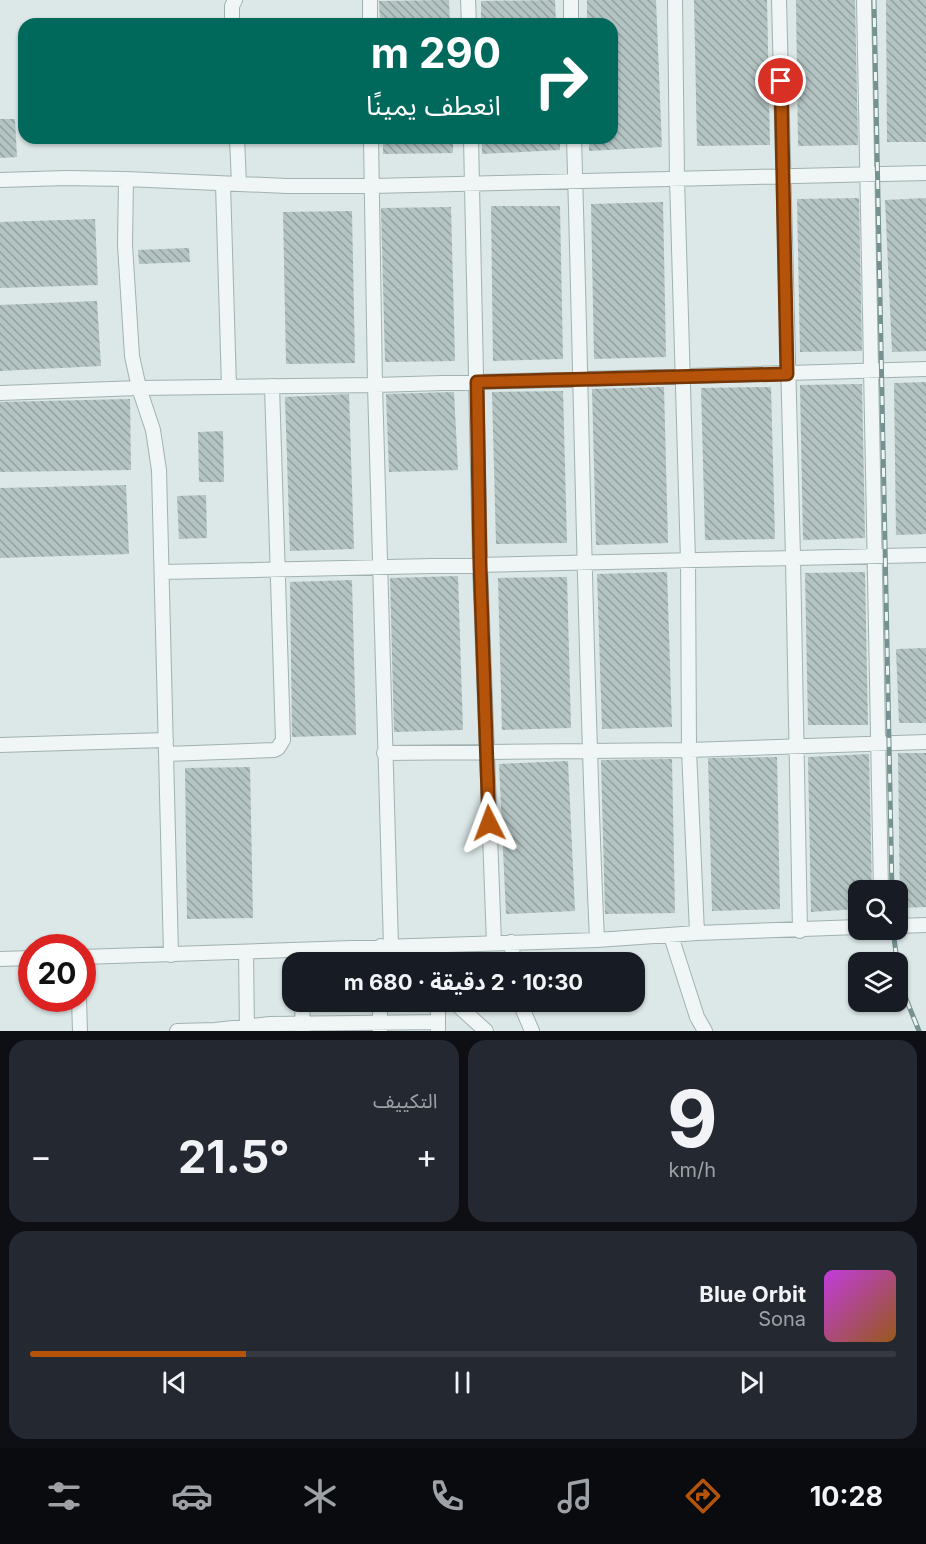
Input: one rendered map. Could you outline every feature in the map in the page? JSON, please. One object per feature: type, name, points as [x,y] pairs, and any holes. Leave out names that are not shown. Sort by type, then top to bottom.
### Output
[{"type":"street","points":[[232,18],[232,6],[235,0]]},
{"type":"street","points":[[370,0],[370,18]]},
{"type":"street","points":[[468,0],[469,18]]},
{"type":"street","points":[[571,0],[571,18]]},
{"type":"street","points":[[675,0],[677,178],[688,561],[689,750],[697,933]]},
{"type":"street","points":[[779,0],[800,931]]},
{"type":"street","points":[[864,0],[881,880]]},
{"type":"street","points":[[237,144],[239,184]]},
{"type":"street","points":[[371,144],[389,946],[386,952]]},
{"type":"street","points":[[471,144],[480,565],[494,943]]},
{"type":"street","points":[[574,144],[579,379],[586,563],[588,750],[597,940]]},
{"type":"street","points":[[0,180],[66,178],[222,184],[372,186],[926,173]]},
{"type":"street","points":[[126,179],[125,245],[132,356],[157,448],[160,495],[171,955]]},
{"type":"street","points":[[222,184],[229,387]]},
{"type":"street","points":[[0,393],[926,369]]},
{"type":"street","points":[[0,745],[274,750],[281,744],[283,734],[272,386]]},
{"type":"street","points":[[162,572],[926,555]]},
{"type":"street","points":[[384,753],[689,750],[926,742]]},
{"type":"street","points":[[908,926],[926,925]]},
{"type":"street","points":[[336,952],[389,946],[597,940],[697,933],[848,928]]},
{"type":"street","points":[[671,936],[697,1017],[705,1031]]},
{"type":"street","points":[[511,942],[512,952]]},
{"type":"street","points":[[389,946],[397,952]]},
{"type":"street","points":[[246,952],[247,1029]]},
{"type":"street","points":[[96,957],[246,952],[282,955]]},
{"type":"street","points":[[0,959],[18,958]]},
{"type":"street","points":[[79,1012],[80,1031]]},
{"type":"street","points":[[302,1012],[303,1027]]},
{"type":"street","points":[[465,1012],[486,1031]]},
{"type":"street","points":[[525,1012],[532,1031]]},
{"type":"street","points":[[177,1031],[438,1026]]},
{"type":"building","points":[[449,0],[450,18],[380,18],[379,1]]},
{"type":"building","points":[[555,0],[556,18],[481,18],[481,1]]},
{"type":"building","points":[[587,0],[656,0],[662,147],[589,151],[589,144],[618,144],[618,18],[587,18]]},
{"type":"building","points":[[694,0],[767,0],[770,145],[697,146]]},
{"type":"building","points":[[796,0],[855,0],[858,145],[798,146]]},
{"type":"building","points":[[886,0],[926,0],[926,142],[887,142]]},
{"type":"building","points":[[0,119],[15,119],[17,157],[0,158]]},
{"type":"building","points":[[383,144],[453,144],[453,153],[383,154]]},
{"type":"building","points":[[482,144],[560,144],[560,150],[482,154]]},
{"type":"building","points":[[859,198],[862,351],[800,352],[797,199]]},
{"type":"building","points":[[926,198],[926,351],[892,352],[885,200]]},
{"type":"building","points":[[663,202],[666,357],[594,359],[591,204]]},
{"type":"building","points":[[491,206],[560,206],[563,359],[493,361]]},
{"type":"building","points":[[451,207],[455,361],[385,362],[381,208]]},
{"type":"building","points":[[352,211],[355,363],[286,364],[283,212]]},
{"type":"building","points":[[95,219],[98,285],[0,288],[0,222]]},
{"type":"building","points":[[189,248],[190,262],[139,264],[138,250]]},
{"type":"building","points":[[97,301],[101,366],[0,371],[0,305]]},
{"type":"building","points":[[926,382],[926,534],[896,535],[894,383]]},
{"type":"building","points":[[862,384],[865,538],[803,540],[800,385]]},
{"type":"building","points":[[664,387],[668,543],[596,545],[592,389]]},
{"type":"building","points":[[771,387],[775,539],[705,540],[701,388]]},
{"type":"building","points":[[563,391],[567,543],[496,544],[492,392]]},
{"type":"building","points":[[454,392],[458,470],[389,472],[386,394]]},
{"type":"building","points":[[349,394],[354,549],[290,551],[285,397]]},
{"type":"building","points":[[130,399],[131,470],[0,472],[0,402]]},
{"type":"building","points":[[223,431],[224,482],[199,482],[198,432]]},
{"type":"building","points":[[126,485],[129,554],[0,558],[0,488]]},
{"type":"building","points":[[206,495],[207,538],[179,539],[177,496]]},
{"type":"building","points":[[667,572],[672,727],[602,729],[597,574]]},
{"type":"building","points":[[865,572],[868,725],[808,725],[805,573]]},
{"type":"building","points":[[458,576],[463,730],[394,732],[390,578]]},
{"type":"building","points":[[567,577],[571,728],[502,730],[498,578]]},
{"type":"building","points":[[352,580],[356,735],[292,737],[290,582]]},
{"type":"building","points":[[926,648],[926,723],[899,723],[896,649]]},
{"type":"building","points":[[898,753],[926,753],[926,907],[908,908],[908,880],[900,880]]},
{"type":"building","points":[[869,754],[872,880],[848,880],[848,910],[811,912],[808,757]]},
{"type":"building","points":[[777,757],[780,909],[712,911],[708,758]]},
{"type":"building","points":[[672,759],[675,913],[605,914],[601,760]]},
{"type":"building","points":[[568,761],[575,911],[506,914],[499,764]]},
{"type":"building","points":[[250,767],[253,918],[187,919],[185,768]]},
{"type":"railway","points":[[874,0],[892,880]]},
{"type":"railway","points":[[894,940],[900,984],[919,1031]]},
{"type":"route","points":[[489,823],[480,565],[477,382],[787,374],[781,81]]}]
